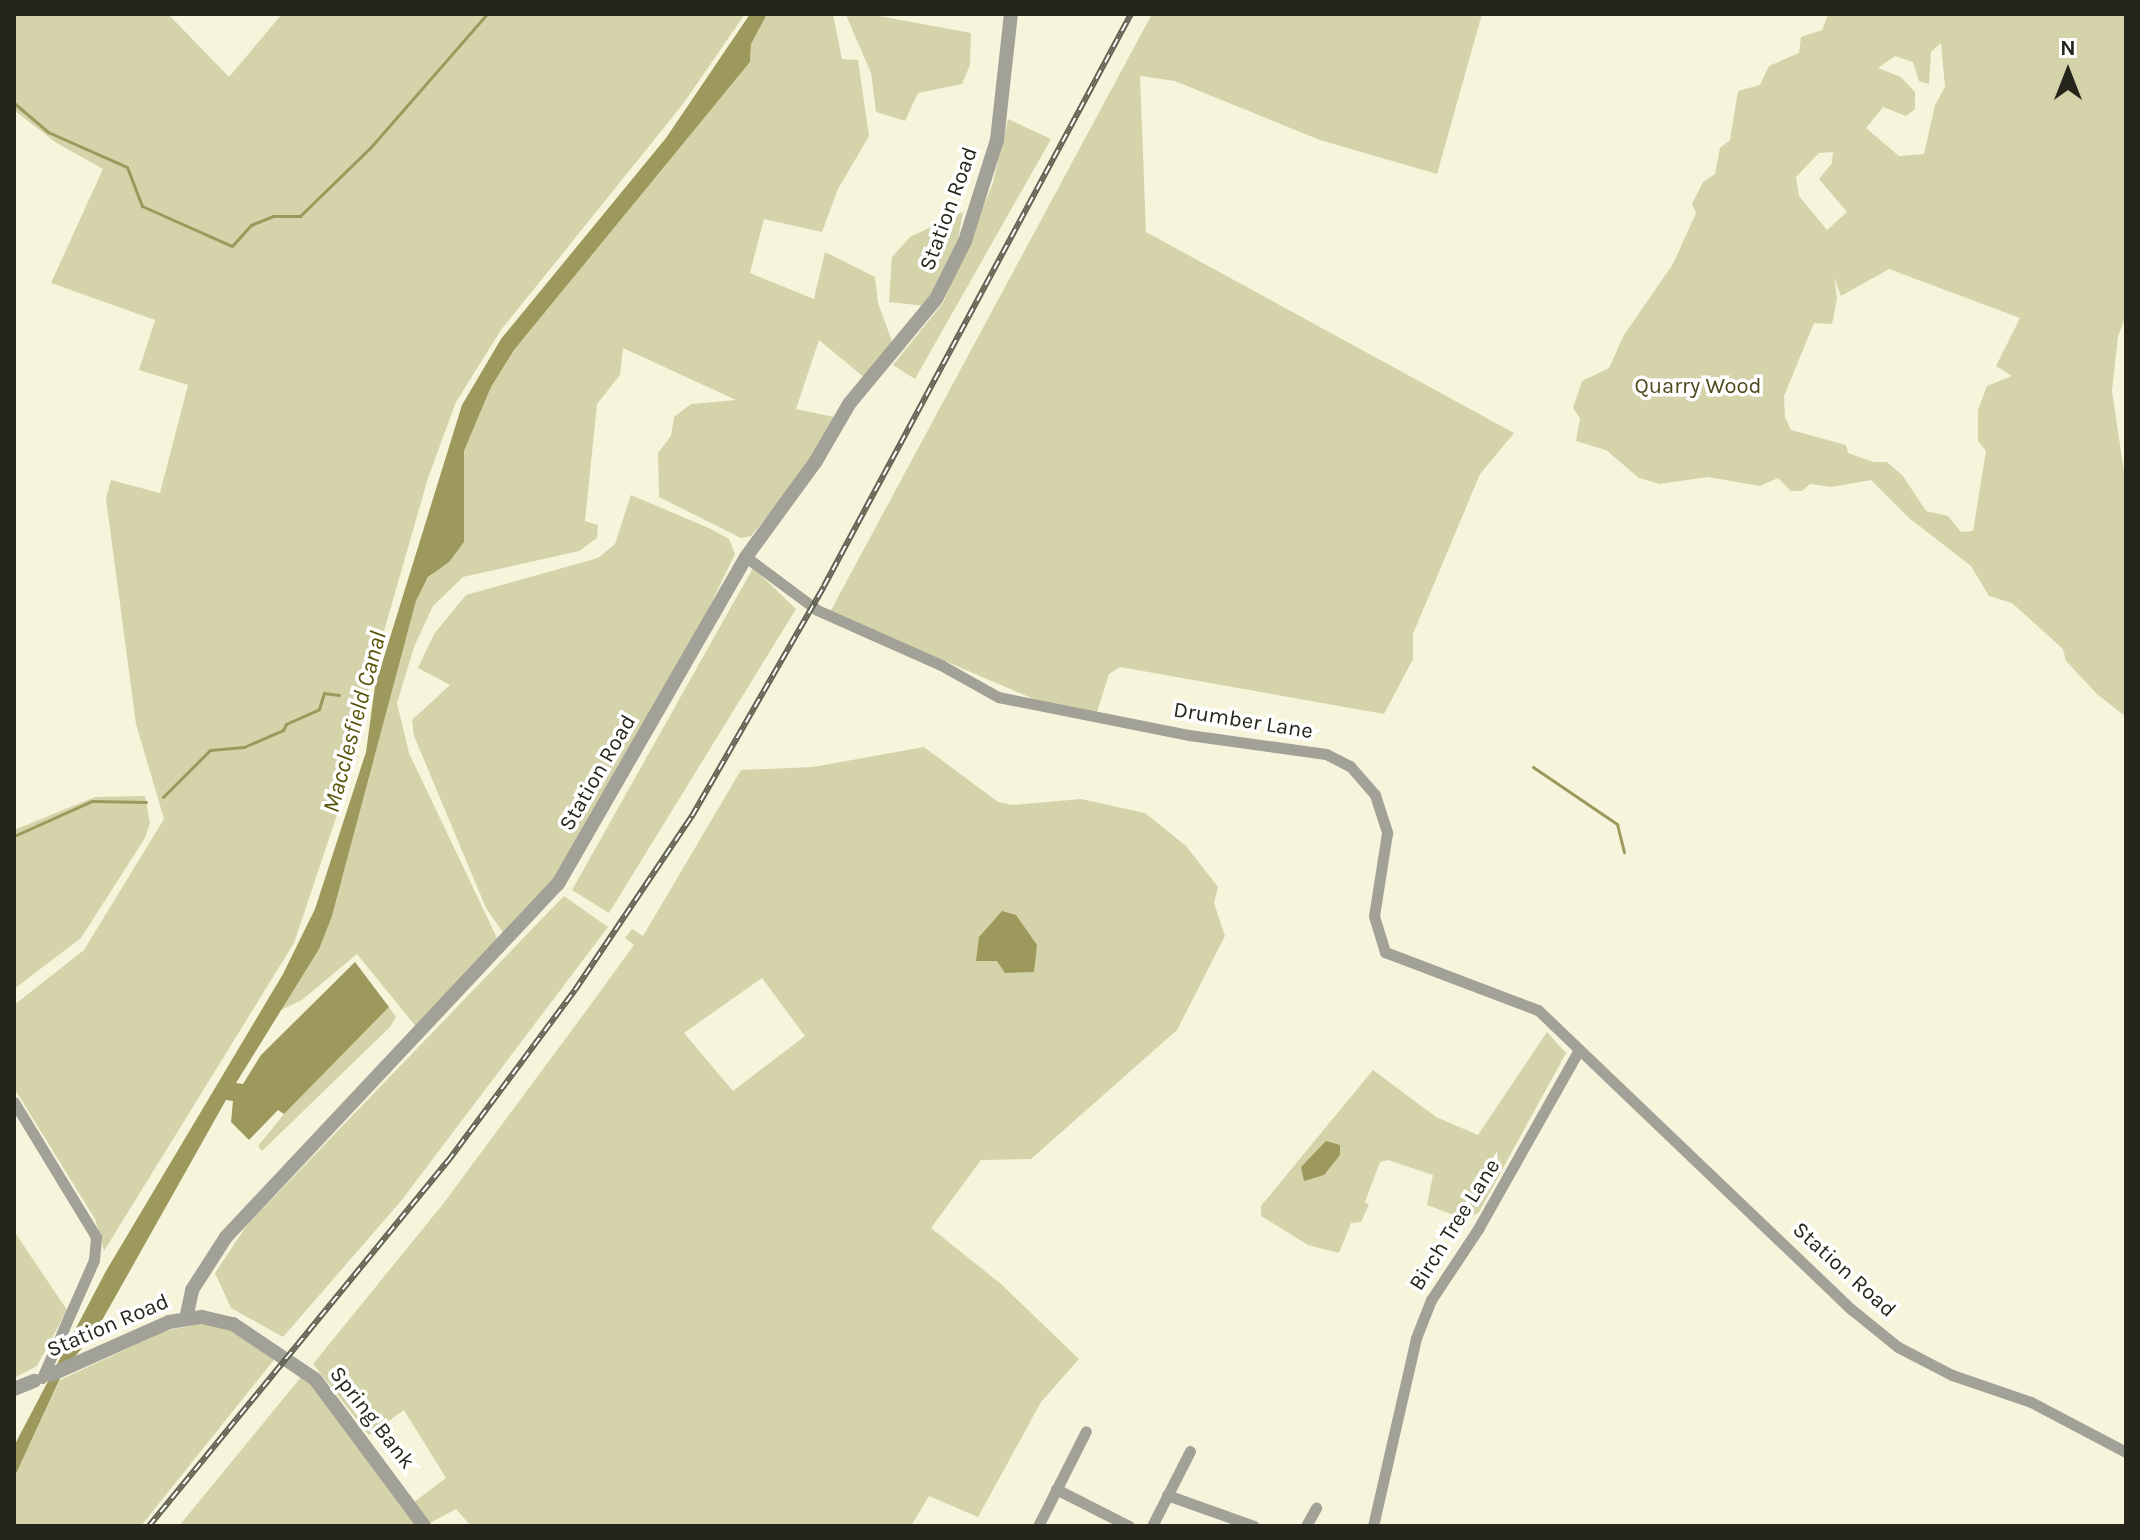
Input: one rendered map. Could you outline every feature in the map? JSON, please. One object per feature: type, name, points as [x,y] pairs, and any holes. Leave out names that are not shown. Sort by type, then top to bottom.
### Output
[{"type":"street","name":"Station Road","points":[[14,1389],[186,1319],[192,1290],[226,1237],[558,884],[746,557],[816,461],[849,404],[949,279],[997,140],[1011,14]]},
{"type":"street","name":"Drumber Lane","points":[[746,557],[817,610],[941,665],[998,697],[1189,735],[1326,754],[1350,766],[1375,795],[1387,833],[1374,916],[1385,952],[1538,1010],[1579,1050]]},
{"type":"street","name":"Station Road","points":[[1579,1050],[1882,1335],[1934,1367],[2031,1402],[2126,1452]]},
{"type":"street","name":"Birch Tree Lane","points":[[1373,1526],[1416,1338],[1431,1300],[1493,1204],[1579,1050]]},
{"type":"street","points":[[14,1102],[96,1237],[94,1260],[42,1378]]},
{"type":"street","name":"Spring Bank","points":[[186,1319],[233,1324],[315,1379],[424,1526]]},
{"type":"street","points":[[1038,1526],[1086,1431]]},
{"type":"street","points":[[1152,1526],[1190,1451]]},
{"type":"street","points":[[1056,1489],[1129,1526]]},
{"type":"street","points":[[1167,1495],[1254,1526]]},
{"type":"street","points":[[1306,1526],[1316,1508]]},
{"type":"green space","points":[[14,14],[168,14],[229,77],[282,14],[745,14],[683,104],[501,330],[456,402],[428,478],[370,680],[357,755],[294,943],[104,1251],[95,1219],[14,1088],[14,1005],[84,950],[164,819],[136,724],[106,498],[111,480],[160,493],[188,385],[139,370],[155,320],[51,283],[103,169],[55,142],[14,110]]},
{"type":"green space","points":[[767,14],[833,14],[842,59],[858,60],[869,136],[838,189],[822,232],[764,219],[750,273],[814,299],[825,252],[875,277],[878,303],[893,344],[865,378],[819,340],[796,409],[834,417],[806,468],[751,536],[741,538],[659,497],[658,453],[671,436],[674,417],[691,404],[736,400],[623,348],[620,375],[597,404],[585,521],[598,525],[597,538],[579,551],[463,577],[433,606],[414,647],[397,703],[409,753],[498,940],[418,1029],[357,954],[302,1000],[281,1010],[332,916],[416,601],[428,578],[464,542],[464,451],[491,387],[514,350],[750,62],[751,44]]},
{"type":"green space","points":[[868,14],[971,33],[970,65],[962,84],[918,93],[905,121],[876,112],[871,73],[846,15]]},
{"type":"green space","points":[[1152,14],[1482,14],[1437,174],[1320,140],[1175,81],[1140,76],[1146,232],[1514,433],[1480,474],[1413,634],[1413,659],[1384,714],[1120,667],[1109,674],[1097,712],[1043,703],[830,612]]},
{"type":"green space","name":"Quarry Wood","points":[[1828,14],[2126,14],[2126,316],[2118,336],[2112,391],[2126,485],[2126,717],[2097,694],[2066,661],[2063,649],[2012,603],[1989,596],[1971,566],[1909,518],[1871,480],[1832,487],[1810,484],[1802,491],[1791,491],[1778,478],[1760,486],[1708,477],[1660,484],[1639,478],[1606,450],[1576,441],[1580,418],[1573,408],[1582,381],[1609,368],[1624,335],[1673,264],[1696,213],[1692,204],[1703,182],[1715,174],[1720,148],[1730,140],[1738,91],[1760,85],[1769,66],[1799,53],[1801,37],[1822,30]],"holes":[[[1941,43],[1945,87],[1935,105],[1924,154],[1899,156],[1866,128],[1883,107],[1906,116],[1915,109],[1915,92],[1901,77],[1878,68],[1895,56],[1913,62],[1919,81],[1929,84],[1931,52]],[[1833,152],[1832,163],[1819,179],[1847,212],[1827,230],[1799,196],[1796,177],[1819,153]],[[1889,269],[2020,318],[1996,366],[2012,376],[1987,386],[1978,410],[1978,441],[1986,451],[1973,531],[1961,532],[1948,516],[1926,511],[1903,476],[1887,462],[1873,462],[1848,453],[1846,445],[1791,430],[1785,417],[1784,396],[1814,323],[1832,324],[1837,299],[1834,277],[1841,296]]]},
{"type":"green space","points":[[1008,119],[1051,139],[915,379],[893,365],[943,303],[993,183]]},
{"type":"green space","points":[[963,212],[957,245],[925,306],[889,302],[892,257],[910,237]]},
{"type":"green space","points":[[631,495],[729,539],[735,554],[694,639],[553,881],[504,934],[486,908],[414,736],[412,720],[450,685],[418,668],[434,634],[466,595],[598,558],[615,544]]},
{"type":"green space","points":[[753,568],[796,609],[609,913],[572,890]]},
{"type":"green space","points":[[924,747],[998,802],[1012,805],[1081,799],[1145,813],[1186,846],[1218,887],[1214,903],[1225,936],[1177,1030],[1031,1159],[981,1160],[931,1228],[1001,1284],[1079,1359],[1041,1402],[978,1517],[929,1496],[911,1526],[471,1526],[456,1509],[428,1524],[414,1502],[446,1478],[404,1410],[369,1435],[313,1364],[443,1204],[586,1011],[634,945],[625,938],[632,929],[643,936],[741,770],[813,767]],"holes":[[[762,978],[805,1036],[733,1091],[684,1033]]]},
{"type":"green space","points":[[145,796],[150,823],[145,838],[81,938],[14,989],[14,830],[95,797]]},
{"type":"green space","points":[[564,896],[608,927],[401,1201],[283,1337],[231,1308],[215,1273],[247,1225]]},
{"type":"green space","points":[[389,1007],[396,1017],[390,1027],[262,1151],[258,1146],[284,1114]]},
{"type":"green space","points":[[1547,1032],[1566,1053],[1479,1212],[1467,1220],[1427,1205],[1433,1175],[1388,1160],[1380,1162],[1365,1202],[1369,1205],[1361,1222],[1351,1223],[1339,1253],[1308,1245],[1261,1216],[1261,1206],[1373,1070],[1436,1117],[1478,1135]]},
{"type":"green space","points":[[14,1231],[67,1310],[37,1366],[14,1378]]},
{"type":"green space","points":[[203,1323],[226,1325],[277,1356],[141,1526],[14,1526],[14,1478],[60,1380],[165,1331]]},
{"type":"green space","points":[[301,1377],[323,1394],[416,1526],[179,1526]]},
{"type":"shaded area","points":[[750,14],[767,14],[751,44],[750,62],[514,350],[491,387],[464,451],[464,542],[449,562],[428,577],[416,601],[332,916],[319,949],[236,1083],[243,1084],[261,1055],[355,962],[389,1007],[284,1114],[278,1110],[249,1140],[231,1122],[233,1101],[226,1100],[96,1331],[64,1370],[14,1478],[14,1446],[106,1271],[283,974],[315,909],[366,752],[375,686],[462,405],[501,339],[666,138]]},
{"type":"shaded area","points":[[1002,911],[1016,915],[1037,945],[1034,972],[1005,973],[997,961],[976,961],[979,937]]},
{"type":"shaded area","points":[[1326,1141],[1340,1145],[1340,1155],[1324,1175],[1304,1181],[1301,1167]]},
{"type":"waterway","points":[[14,103],[48,132],[127,167],[142,206],[232,246],[251,225],[273,216],[300,216],[370,148],[487,14]]},
{"type":"waterway","name":"Macclesfield Canal","points":[[163,797],[210,750],[244,747],[283,730],[286,724],[319,709],[324,693],[339,695]]},
{"type":"waterway","points":[[1533,767],[1617,824],[1624,852]]},
{"type":"waterway","points":[[14,836],[92,801],[146,802]]},
{"type":"railway","points":[[149,1526],[448,1161],[575,990],[692,816],[824,586],[1131,14]]}]
